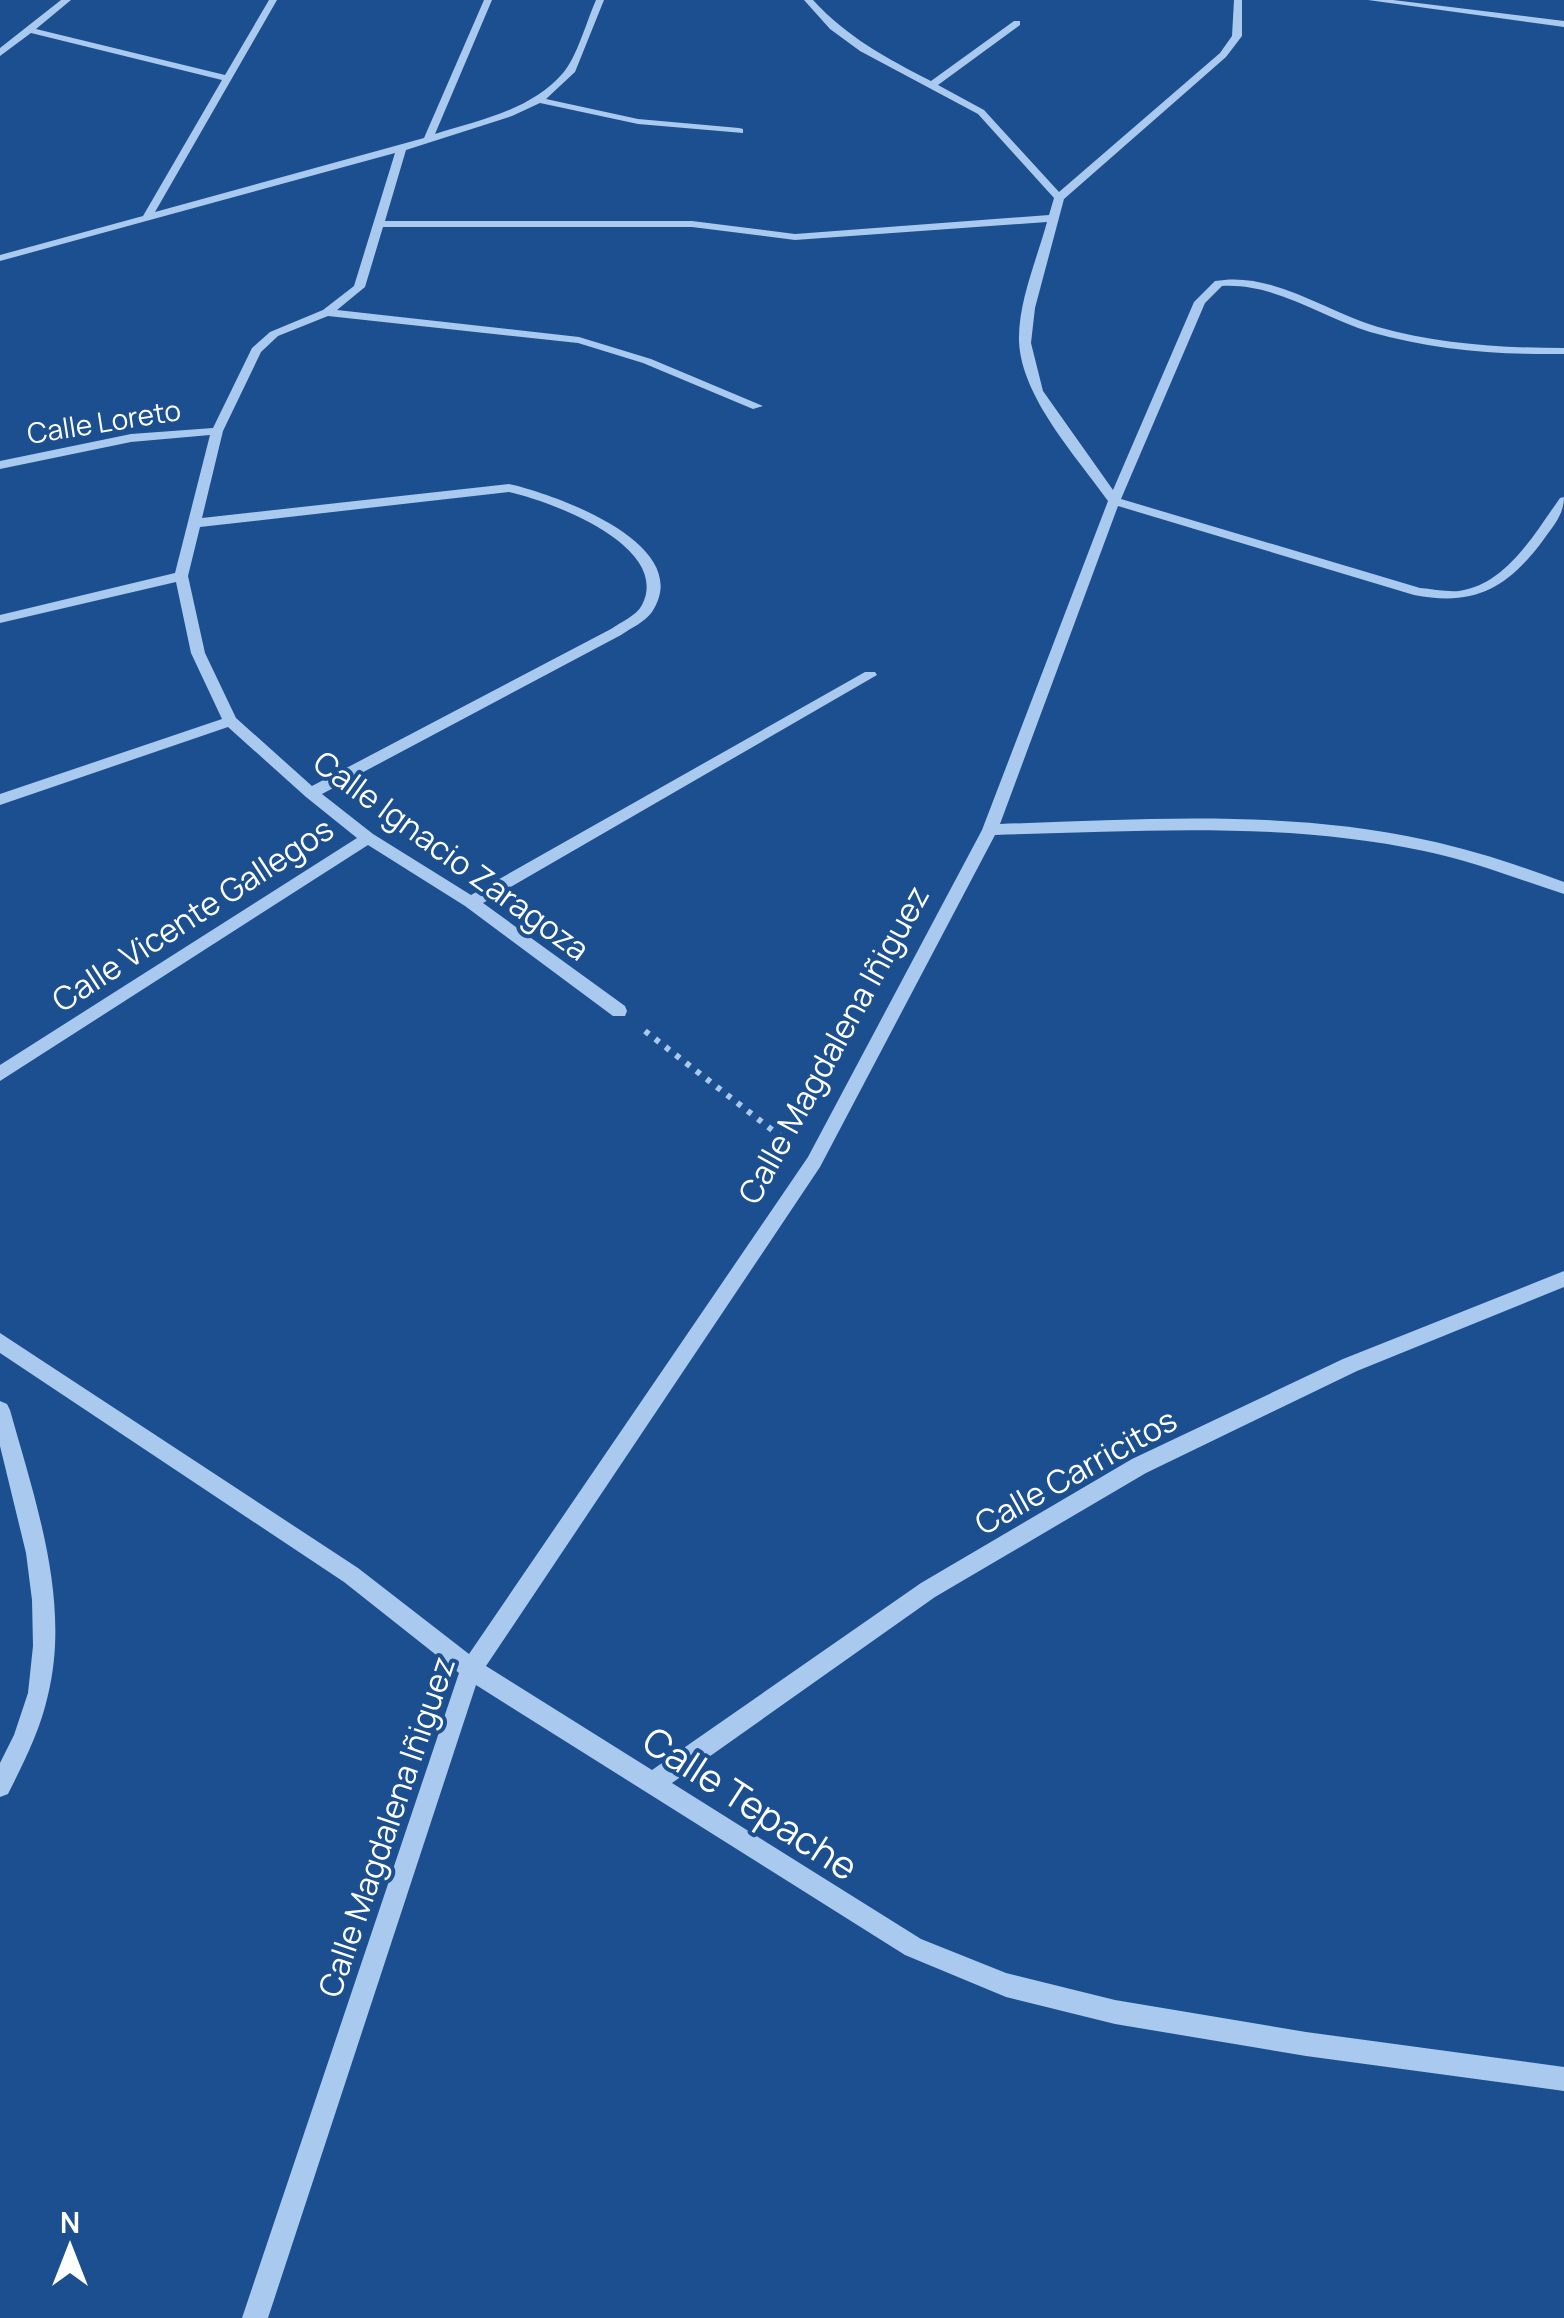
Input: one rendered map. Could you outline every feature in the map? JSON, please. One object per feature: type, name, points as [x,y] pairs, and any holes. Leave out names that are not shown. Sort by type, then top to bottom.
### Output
[{"type":"street","points":[[0,52],[32,31],[67,0]]},
{"type":"street","points":[[146,219],[272,0]]},
{"type":"street","points":[[428,140],[488,0]]},
{"type":"street","points":[[0,258],[402,148],[510,114],[538,100],[570,72],[600,0]]},
{"type":"street","points":[[808,0],[863,49],[981,112],[1059,198]]},
{"type":"street","points":[[1238,0],[1237,36],[1223,55],[1059,198],[1029,308],[1024,343],[1036,392],[1054,421],[1114,501],[1419,592],[1461,595],[1499,580],[1523,558],[1564,501]]},
{"type":"street","points":[[1372,0],[1564,24]]},
{"type":"street","points":[[933,84],[1017,23]]},
{"type":"street","points":[[32,31],[228,79]]},
{"type":"street","points":[[538,100],[615,120],[666,128],[739,131]]},
{"type":"street","points":[[327,312],[359,287],[402,148]]},
{"type":"street","points":[[380,224],[692,224],[795,237],[1054,218]]},
{"type":"street","name":"Calle Magdalena Iñiguez","points":[[255,2318],[471,1668],[814,1162],[990,830],[1114,501],[1200,302],[1220,283],[1239,281],[1369,328],[1428,342],[1493,350],[1564,351]]},
{"type":"street","points":[[327,312],[579,340],[647,361],[757,406]]},
{"type":"street","name":"Calle Ignacio Zaragoza","points":[[327,312],[274,334],[256,350],[217,431],[180,576],[198,653],[230,721],[311,793],[368,838],[471,902],[619,1011]]},
{"type":"street","name":"Calle Loreto","points":[[0,465],[131,438],[217,431]]},
{"type":"street","points":[[196,523],[509,488],[546,496],[585,516],[628,540],[649,566],[655,584],[646,611],[616,632],[311,793]]},
{"type":"street","points":[[0,618],[180,576]]},
{"type":"street","points":[[471,902],[870,675]]},
{"type":"street","points":[[0,800],[230,721]]},
{"type":"street","points":[[990,830],[1194,824],[1363,832],[1435,845],[1512,866],[1564,888]]},
{"type":"street","name":"Calle Vicente Gallegos","points":[[0,1074],[368,838]]},
{"type":"street","name":"Calle Carricitos","points":[[653,1783],[928,1590],[1139,1466],[1350,1365],[1564,1279]]},
{"type":"street","name":"Calle Tepache","points":[[0,1342],[351,1575],[471,1668],[912,1948],[1006,1984],[1115,2012],[1306,2044],[1564,2079]]},
{"type":"street","points":[[0,1410],[40,1560],[46,1643],[37,1698],[14,1764],[0,1786]]},
{"type":"path","points":[[619,1011],[814,1162]]}]
